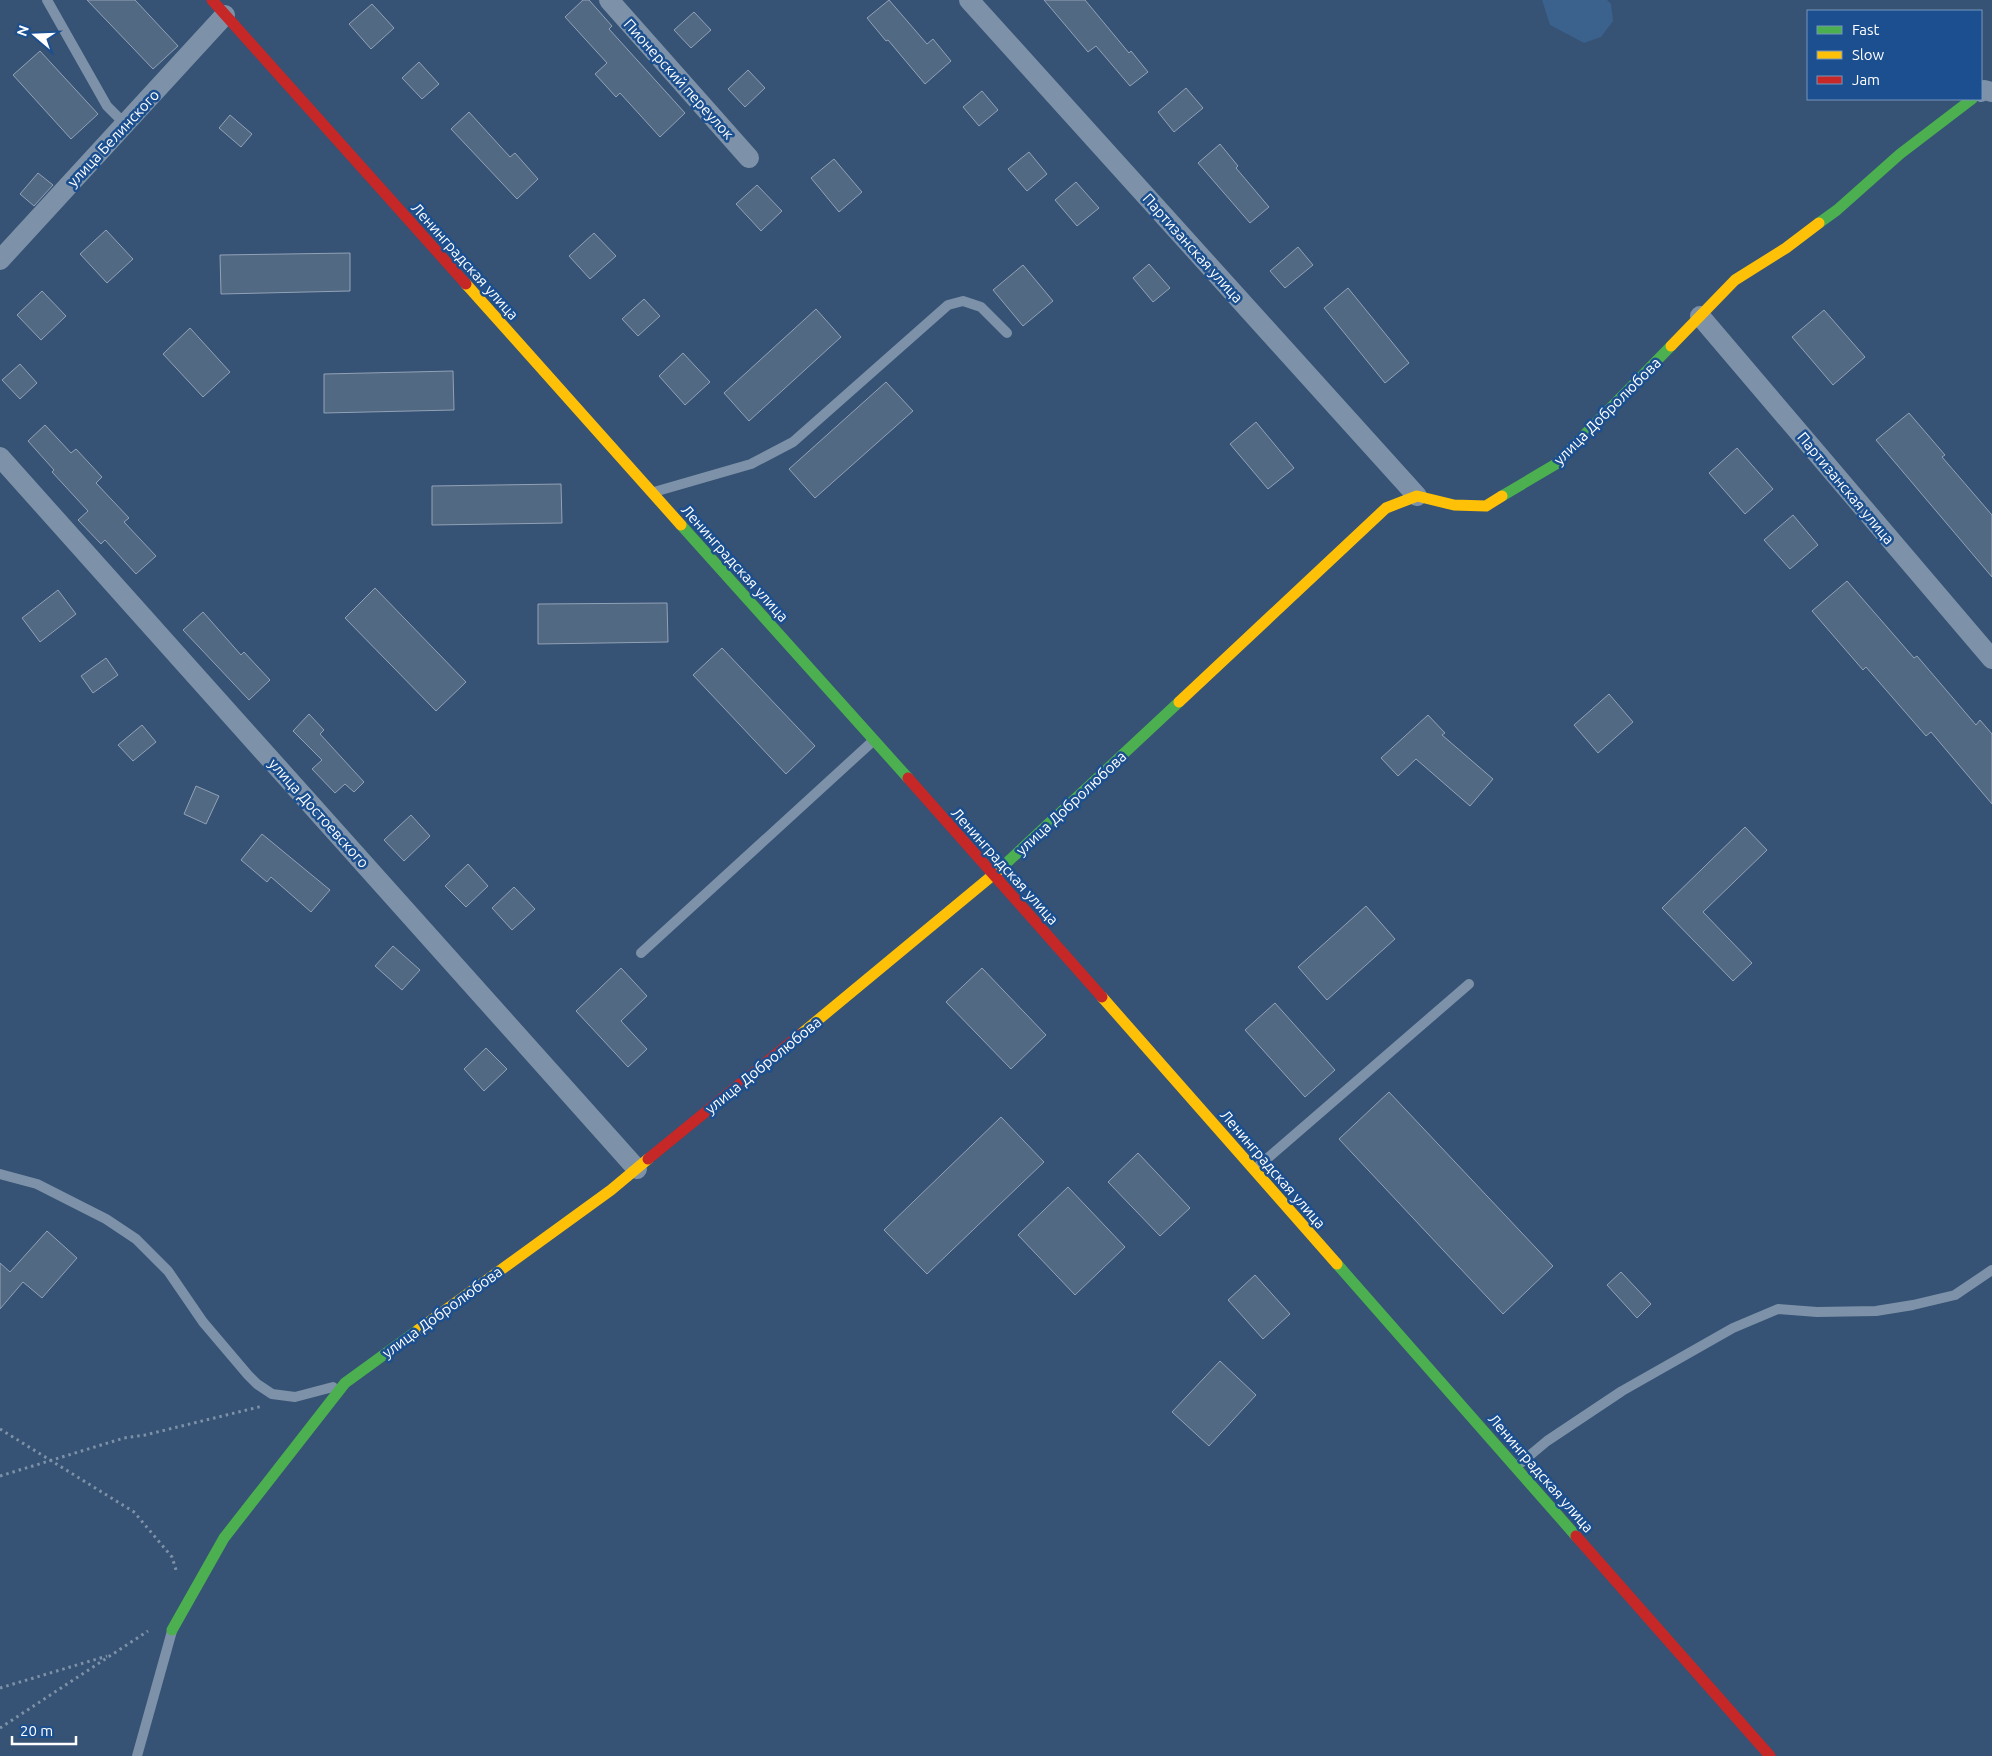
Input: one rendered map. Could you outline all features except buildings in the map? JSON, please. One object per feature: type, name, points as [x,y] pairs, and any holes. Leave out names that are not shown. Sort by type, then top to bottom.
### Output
[{"type":"street","name":"Ленинградская улица","points":[[212,0],[994,875],[1770,1756]]},
{"type":"street","name":"Пионерский переулок","points":[[609,0],[749,158]]},
{"type":"street","name":"Партизанская улица","points":[[968,0],[1417,496]]},
{"type":"street","name":"улица Белинского","points":[[0,260],[225,15]]},
{"type":"street","name":"улица Добролюбова","points":[[172,1630],[224,1538],[345,1383],[611,1190],[994,875],[1386,508],[1417,496],[1454,505],[1486,506],[1556,464],[1735,280],[1786,248],[1837,210],[1900,154],[1972,100]]},
{"type":"street","name":"Партизанская улица","points":[[1700,316],[1992,659]]},
{"type":"street","name":"улица Достоевского","points":[[0,457],[637,1168]]},
{"type":"lane","points":[[47,0],[107,106],[125,124]]},
{"type":"lane","points":[[652,493],[751,464],[793,442],[948,306],[963,301],[981,307],[1007,334]]},
{"type":"lane","points":[[641,953],[873,740]]},
{"type":"lane","points":[[1254,1170],[1469,984]]},
{"type":"lane","points":[[0,1174],[37,1184],[106,1219],[136,1239],[168,1270],[203,1322],[248,1375],[272,1394],[295,1398],[345,1383]]},
{"type":"lane","points":[[1516,1468],[1547,1441],[1622,1391],[1733,1328],[1778,1309],[1817,1312],[1876,1311],[1913,1305],[1955,1295],[1992,1270]]},
{"type":"lane","points":[[137,1756],[172,1630]]},
{"type":"path","points":[[0,1476],[124,1438],[145,1435],[295,1398]]},
{"type":"path","points":[[0,1429],[134,1512],[172,1557],[178,1576]]},
{"type":"path","points":[[0,1728],[152,1628]]},
{"type":"path","points":[[0,1688],[111,1655]]},
{"type":"water","points":[[1542,0],[1607,0],[1611,4],[1613,21],[1601,37],[1584,43],[1550,25]]},
{"type":"traffic: fast","points":[[1819,223],[1837,210],[1900,154],[1971,100]]},
{"type":"traffic: fast","points":[[1502,496],[1556,464],[1671,346]]},
{"type":"traffic: fast","points":[[681,525],[908,778]]},
{"type":"traffic: fast","points":[[999,870],[1179,702]]},
{"type":"traffic: fast","points":[[1337,1264],[1576,1536]]},
{"type":"traffic: fast","points":[[172,1630],[224,1538],[345,1383],[418,1330]]},
{"type":"traffic: slow","points":[[1671,346],[1735,280],[1786,248],[1819,223]]},
{"type":"traffic: slow","points":[[466,284],[681,525]]},
{"type":"traffic: slow","points":[[1179,702],[1386,508],[1417,496],[1454,505],[1486,506],[1502,496]]},
{"type":"traffic: slow","points":[[801,1034],[999,870]]},
{"type":"traffic: slow","points":[[1102,997],[1337,1264]]},
{"type":"traffic: slow","points":[[418,1330],[611,1190],[648,1159]]},
{"type":"traffic: jam","points":[[212,0],[466,284]]},
{"type":"traffic: jam","points":[[908,778],[1102,997]]},
{"type":"traffic: jam","points":[[648,1159],[801,1034]]},
{"type":"traffic: jam","points":[[1576,1536],[1770,1756]]}]
